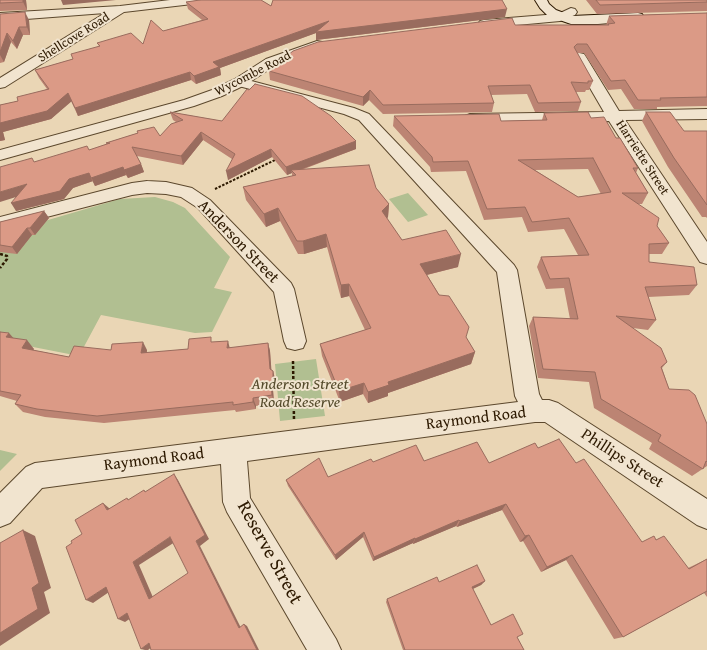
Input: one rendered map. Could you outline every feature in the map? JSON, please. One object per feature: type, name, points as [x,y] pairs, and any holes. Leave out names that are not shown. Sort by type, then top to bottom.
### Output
[{"type":"street","name":"Shellcove Road","points":[[0,84],[121,9],[166,2],[201,0]]},
{"type":"street","points":[[540,0],[547,9],[582,20],[651,17]]},
{"type":"street","points":[[552,0],[565,15]]},
{"type":"street","points":[[0,17],[121,9]]},
{"type":"street","points":[[473,25],[565,15]]},
{"type":"street","name":"Wycombe Road","points":[[0,155],[189,103],[217,93],[240,82],[271,62],[288,55],[329,43]]},
{"type":"street","name":"Harriette Street","points":[[579,57],[707,257]]},
{"type":"street","name":"Raymond Road","points":[[0,513],[35,476],[535,411],[527,396],[507,270],[378,121],[349,111],[240,82]]},
{"type":"street","points":[[456,119],[707,114]]},
{"type":"street","name":"Anderson Street","points":[[0,223],[132,189],[148,187],[166,188],[186,192],[204,204],[284,289],[295,341]]},
{"type":"street","name":"Phillips Street","points":[[535,411],[549,411],[707,515]]},
{"type":"street","name":"Reserve Street","points":[[233,450],[238,502],[325,650]]},
{"type":"path","points":[[213,190],[277,159]]},
{"type":"path","points":[[0,254],[7,256],[5,263],[0,268]]},
{"type":"path","points":[[0,263],[5,263]]},
{"type":"path","points":[[292,365],[294,442]]},
{"type":"green space","points":[[408,193],[428,215],[408,222],[389,199]]},
{"type":"green space","points":[[155,197],[173,202],[185,208],[230,257],[214,288],[232,292],[212,332],[195,333],[101,315],[79,356],[28,346],[0,385],[0,234],[120,199]]},
{"type":"green space","name":"Anderson Street Road Reserve","points":[[316,359],[325,416],[280,421],[275,364]]},
{"type":"green space","points":[[0,450],[17,454],[0,471]]},
{"type":"building","points":[[0,0],[23,0],[23,2],[0,3]]},
{"type":"building","points":[[200,0],[261,0],[271,6],[273,0],[502,0],[507,9],[316,32],[329,21],[213,62],[219,67],[194,76],[190,72],[75,108],[68,93],[47,111],[0,123],[0,105],[18,101],[17,97],[49,89],[35,70],[73,59],[71,54],[100,46],[97,43],[131,33],[143,44],[151,20],[163,31],[208,19],[186,2]]},
{"type":"building","points":[[596,0],[707,0],[707,2],[600,5]]},
{"type":"building","points":[[25,12],[27,27],[19,27],[13,41],[7,33],[0,52],[0,14]]},
{"type":"building","points":[[707,13],[707,97],[638,100],[625,80],[611,81],[587,44],[577,44],[574,47],[593,81],[588,81],[588,83],[571,82],[581,102],[538,103],[530,85],[488,86],[494,103],[383,105],[370,90],[363,97],[269,71],[293,51],[318,42],[512,18],[515,25],[609,25],[608,24],[615,23],[609,16]]},
{"type":"building","points":[[255,84],[302,96],[331,116],[356,141],[286,167],[271,149],[226,171],[235,154],[201,132],[181,156],[132,147],[141,164],[124,170],[123,167],[91,178],[89,173],[69,179],[60,191],[11,203],[27,184],[0,192],[0,167],[32,158],[34,162],[87,146],[89,150],[138,133],[137,131],[154,127],[160,136],[171,124],[183,120],[170,112],[222,121],[247,89],[249,90]]},
{"type":"building","points":[[588,112],[591,118],[604,117],[616,138],[620,138],[638,168],[633,168],[648,193],[622,193],[659,218],[657,226],[669,243],[649,244],[649,262],[694,267],[697,285],[645,287],[656,320],[616,316],[661,348],[667,362],[661,367],[669,389],[689,390],[695,395],[707,424],[707,462],[706,461],[703,469],[658,441],[661,435],[601,399],[595,372],[543,369],[533,317],[578,319],[569,278],[550,279],[541,257],[589,255],[569,218],[532,222],[525,207],[487,209],[468,161],[433,162],[432,157],[394,116],[499,114],[501,121],[547,120],[544,113]],"holes":[[[593,158],[611,192],[578,197],[518,160]]]},
{"type":"building","points":[[646,112],[670,112],[684,131],[707,131],[707,205],[674,158]]},
{"type":"building","points":[[369,165],[376,188],[389,204],[382,211],[402,240],[446,230],[461,254],[420,264],[439,295],[449,296],[469,327],[466,337],[475,352],[388,382],[389,385],[368,392],[364,383],[339,391],[320,344],[371,328],[349,284],[341,285],[326,234],[303,241],[297,241],[278,208],[264,214],[243,187],[296,175],[291,170]]},
{"type":"building","points":[[44,211],[30,228],[27,228],[12,247],[0,245],[0,222]]},
{"type":"building","points":[[0,332],[9,333],[6,337],[27,340],[22,348],[69,357],[74,346],[111,350],[112,344],[143,342],[141,353],[188,349],[189,339],[211,337],[211,342],[228,341],[227,348],[268,343],[270,369],[273,371],[273,379],[271,382],[272,395],[253,398],[253,402],[233,405],[233,402],[97,416],[37,409],[15,404],[21,395],[0,391]]},
{"type":"building","points":[[559,439],[576,463],[584,459],[642,542],[654,536],[656,540],[664,536],[689,569],[707,559],[707,591],[623,637],[572,555],[547,567],[529,535],[525,536],[506,504],[460,521],[459,520],[374,557],[364,532],[335,555],[286,480],[319,458],[328,477],[371,459],[373,462],[416,445],[424,461],[477,442],[489,463],[535,443],[538,448]]},
{"type":"building","points":[[174,474],[205,535],[196,541],[239,628],[244,624],[257,650],[151,650],[149,643],[141,649],[127,613],[118,619],[106,587],[86,600],[66,547],[72,543],[71,541],[82,534],[75,520],[103,503],[107,510],[127,498],[128,500],[144,490],[145,492]],"holes":[[[170,537],[188,573],[149,599],[133,562]]]},
{"type":"building","points":[[23,530],[39,583],[32,588],[38,609],[0,633],[0,543]]},
{"type":"building","points":[[477,565],[485,581],[472,587],[491,625],[513,614],[523,634],[517,637],[524,650],[405,650],[387,599],[437,577],[439,582]]}]
